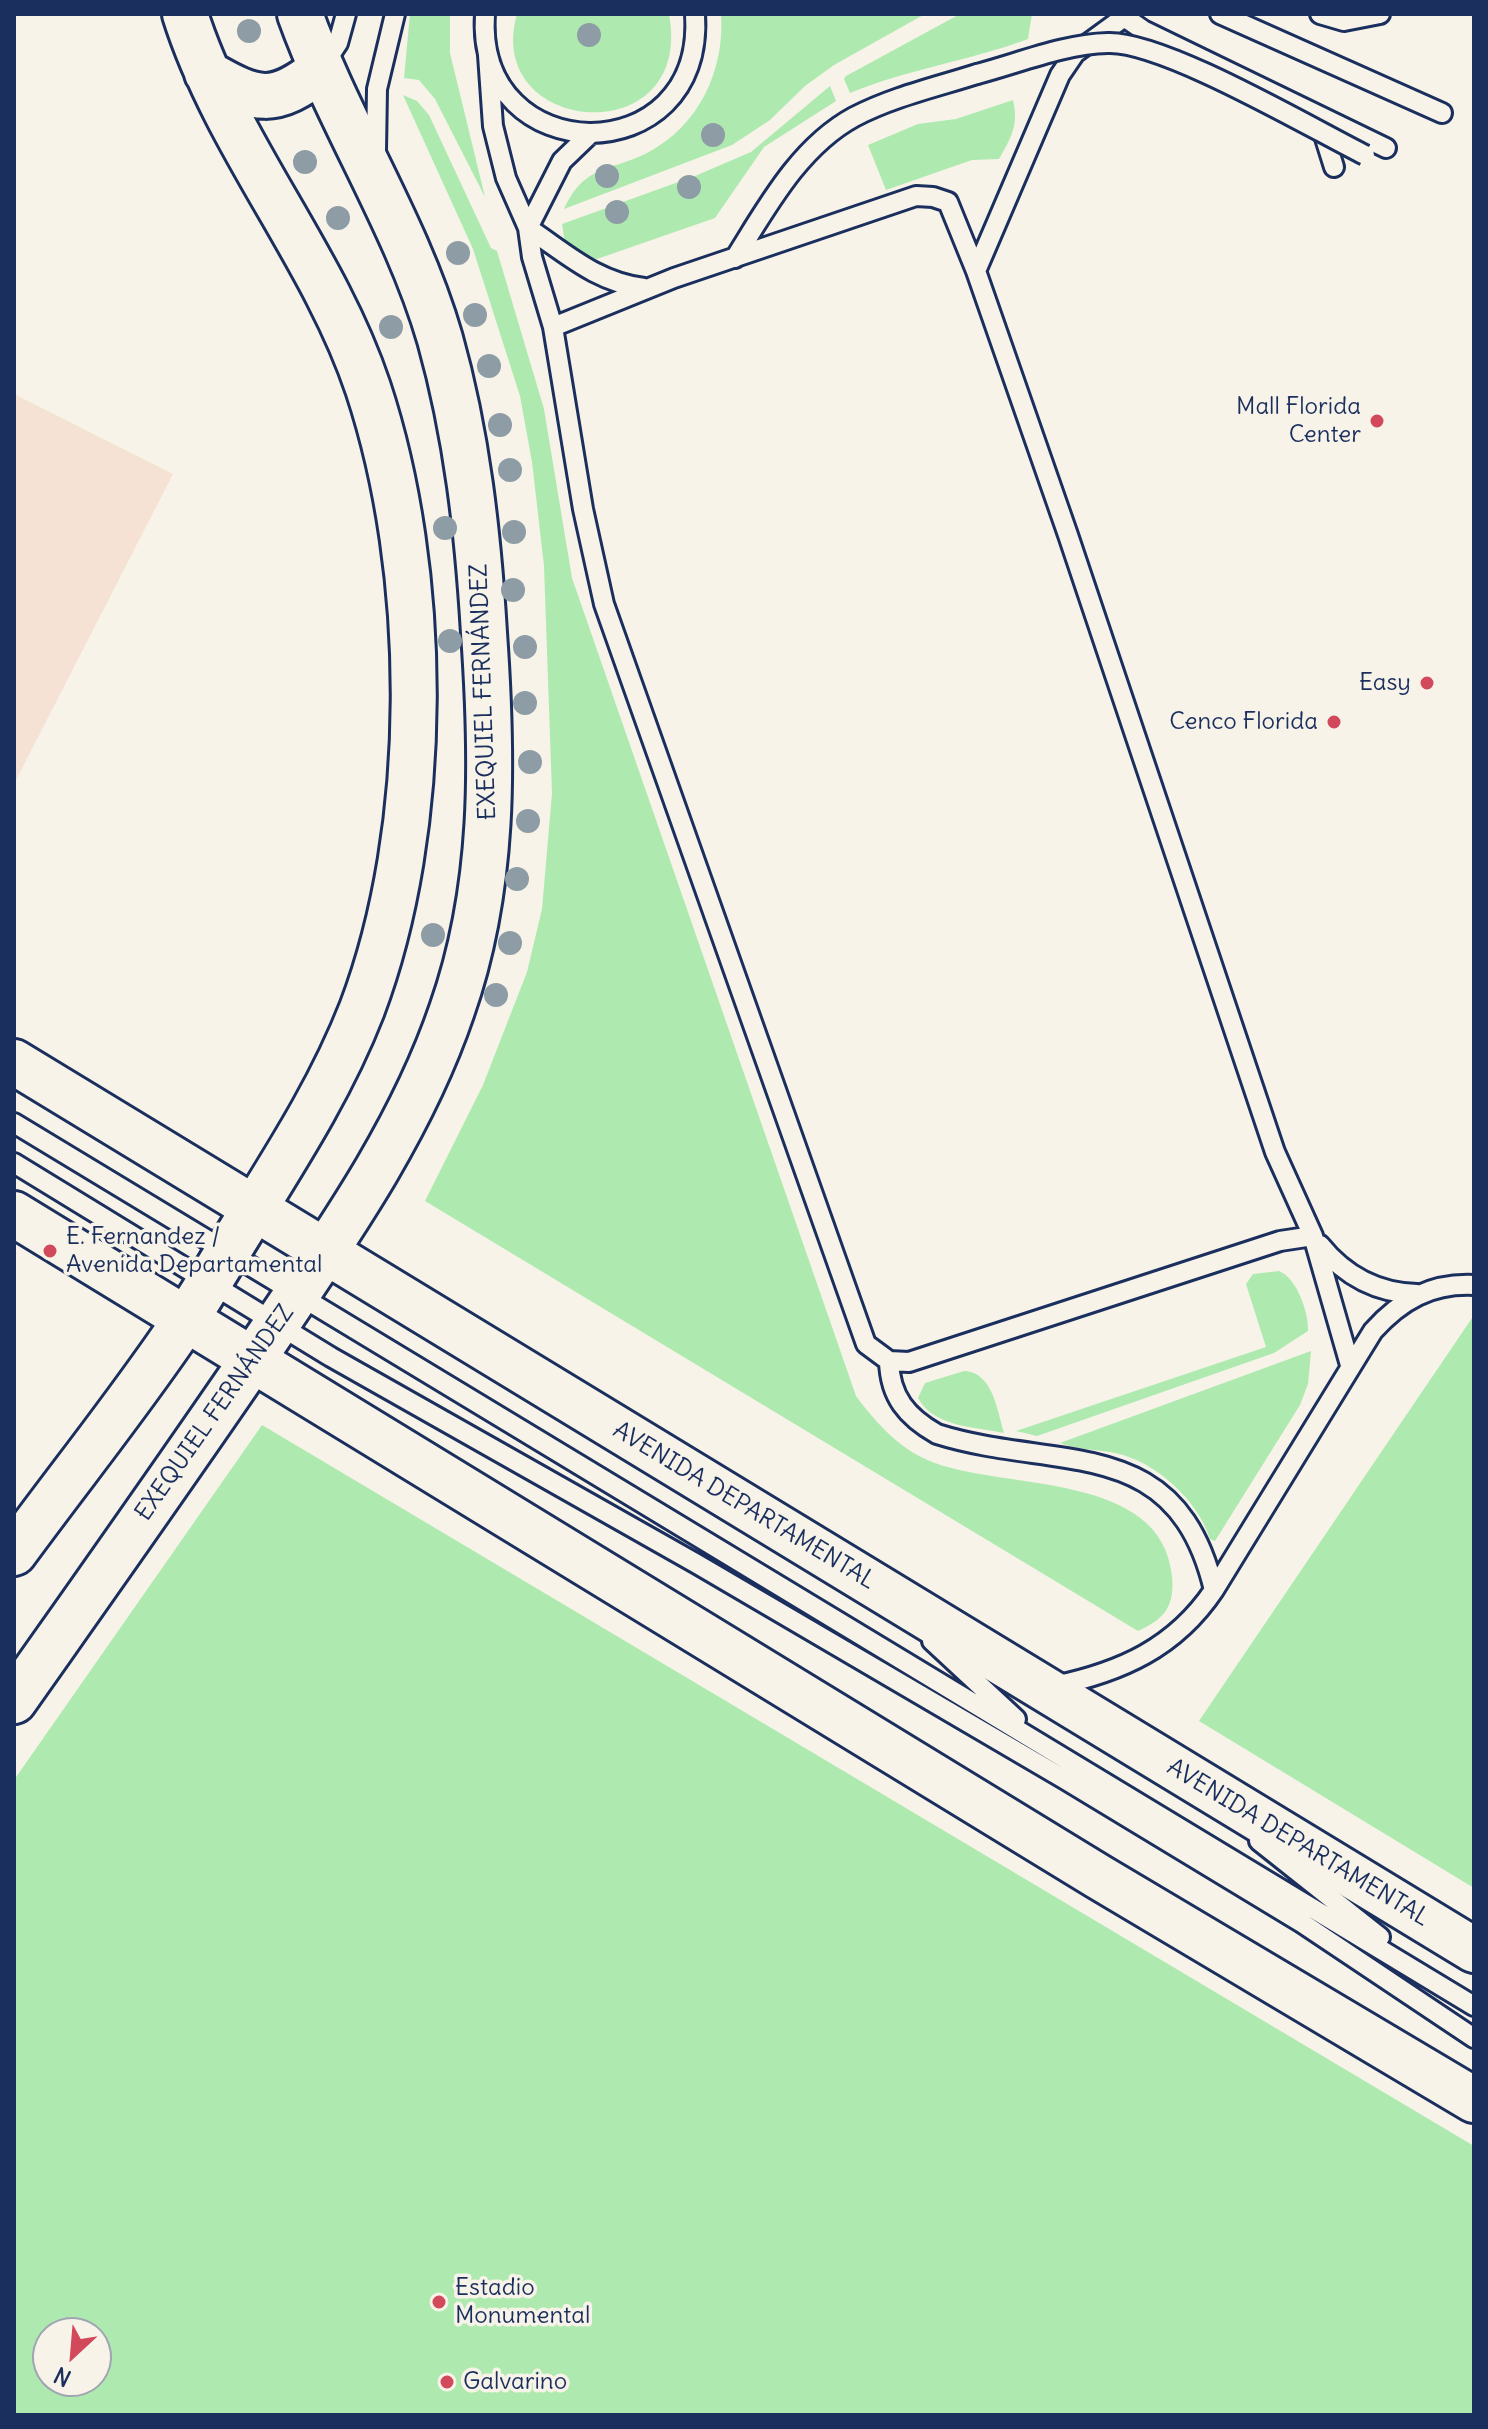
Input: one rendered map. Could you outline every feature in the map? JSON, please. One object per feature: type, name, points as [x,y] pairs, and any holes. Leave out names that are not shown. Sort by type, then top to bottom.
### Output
[{"type":"main road","points":[[14,1553],[208,1284],[325,1092],[363,1006],[384,930],[409,791],[414,727],[413,646],[397,512],[367,387],[330,299],[207,73],[185,14]]},
{"type":"main road","name":"EXEQUIEL FERNÁNDEZ","points":[[14,1701],[326,1252],[393,1141],[452,1010],[470,947],[489,830],[488,681],[479,550],[465,451],[439,336],[415,270],[320,70],[300,14]]},
{"type":"main road","points":[[207,73],[245,93],[266,98],[296,88],[320,70]]},
{"type":"main road","name":"AVENIDA DEPARTAMENTAL","points":[[14,1062],[1474,1950]]},
{"type":"main road","points":[[14,1214],[208,1284],[276,1326],[1099,1877],[1474,2100]]},
{"type":"lane","points":[[320,70],[338,43],[346,14]]},
{"type":"lane","points":[[377,186],[375,110],[395,14]]},
{"type":"lane","points":[[485,14],[488,96],[496,143],[506,178],[528,228],[532,257],[553,327],[583,509],[604,604],[861,1336],[874,1352],[889,1361],[919,1359],[1280,1241],[1313,1236]]},
{"type":"lane","points":[[488,55],[505,91],[518,106],[551,127],[589,135],[631,126],[666,103],[683,81],[693,55],[695,14]]},
{"type":"lane","points":[[1220,14],[1442,113]]},
{"type":"lane","points":[[1320,14],[1344,21],[1380,14]]},
{"type":"lane","points":[[976,271],[1060,75],[1075,53],[1122,16],[1386,148]]},
{"type":"lane","points":[[735,258],[794,170],[839,128],[883,105],[977,74],[1076,47],[1123,44],[1179,63],[1365,155]]},
{"type":"lane","points":[[528,228],[562,161],[589,135]]},
{"type":"lane","points":[[1324,135],[1334,167]]},
{"type":"lane","points":[[553,327],[647,288],[926,196],[948,202],[976,271],[1068,535],[1275,1152],[1313,1236],[1350,1365]]},
{"type":"lane","points":[[528,228],[597,275],[611,282],[647,288]]},
{"type":"lane","points":[[14,1123],[208,1284]]},
{"type":"lane","points":[[14,1163],[276,1326],[1064,1779],[1302,1923],[1474,2038]]},
{"type":"lane","points":[[1313,1236],[1352,1275],[1387,1292],[1417,1294],[1452,1285],[1474,1285]]},
{"type":"lane","points":[[1042,1688],[1112,1671],[1154,1650],[1189,1624],[1214,1590],[1350,1365],[1383,1320],[1417,1294]]},
{"type":"lane","points":[[276,1326],[1041,1743],[1474,2006]]},
{"type":"lane","points":[[889,1361],[890,1376],[900,1405],[919,1424],[937,1434],[1119,1469],[1153,1486],[1177,1509],[1199,1541],[1214,1590]]},
{"type":"lane","points":[[872,1584],[1041,1743]]},
{"type":"lane","points":[[1139,1746],[1441,1986]]},
{"type":"shaded area","points":[[14,394],[173,474],[14,784]]},
{"type":"green space","points":[[410,14],[450,14],[450,53],[485,197],[435,99],[419,80],[404,78]]},
{"type":"green space","points":[[517,14],[669,14],[668,59],[651,90],[623,108],[590,112],[557,105],[530,85],[515,55]]},
{"type":"green space","points":[[721,14],[925,14],[834,65],[805,86],[770,120],[732,145],[564,209],[572,194],[589,177],[647,153],[665,142],[694,112],[713,75],[721,35]]},
{"type":"green space","points":[[960,14],[1032,14],[1028,39],[850,93],[844,79],[846,76]]},
{"type":"green space","points":[[830,86],[836,101],[764,147],[715,218],[597,259],[579,255],[565,244],[562,224],[695,176],[751,152]]},
{"type":"green space","points":[[403,95],[417,101],[429,115],[491,248],[497,251],[544,409],[572,578],[856,1396],[891,1436],[923,1458],[965,1471],[1077,1491],[1112,1502],[1141,1518],[1162,1542],[1172,1576],[1172,1596],[1166,1611],[1155,1622],[1138,1631],[425,1201],[483,1085],[527,972],[542,909],[552,793],[544,566],[532,462],[520,396],[473,249]]},
{"type":"green space","points":[[1013,100],[1013,131],[999,159],[972,160],[886,190],[868,145],[918,124],[956,119]]},
{"type":"green space","points":[[1279,1271],[1291,1281],[1301,1297],[1308,1331],[1274,1353],[1037,1436],[1016,1431],[1266,1347],[1246,1284],[1253,1274]]},
{"type":"green space","points":[[1472,1318],[1474,1320],[1474,1888],[1199,1721]]},
{"type":"green space","points":[[1311,1351],[1308,1384],[1300,1405],[1215,1541],[1210,1539],[1196,1510],[1185,1497],[1145,1464],[1115,1453],[1060,1443]]},
{"type":"green space","points":[[964,1371],[974,1373],[988,1385],[1004,1433],[944,1420],[925,1408],[918,1398],[925,1383]]},
{"type":"green space","name":"Estadio Monumental","points":[[262,1425],[1474,2146],[1474,2415],[14,2415],[14,1780]]},
{"type":"place","name":"Mall Florida Center","points":[[1377,421]]},
{"type":"place","name":"Easy","points":[[1427,683]]},
{"type":"place","name":"Cenco Florida","points":[[1334,722]]},
{"type":"place","name":"E. Fernandez / Avenida Departamental","points":[[50,1251]]},
{"type":"place","name":"Estadio Monumental","points":[[439,2302]]},
{"type":"place","name":"Galvarino","points":[[447,2382]]}]
